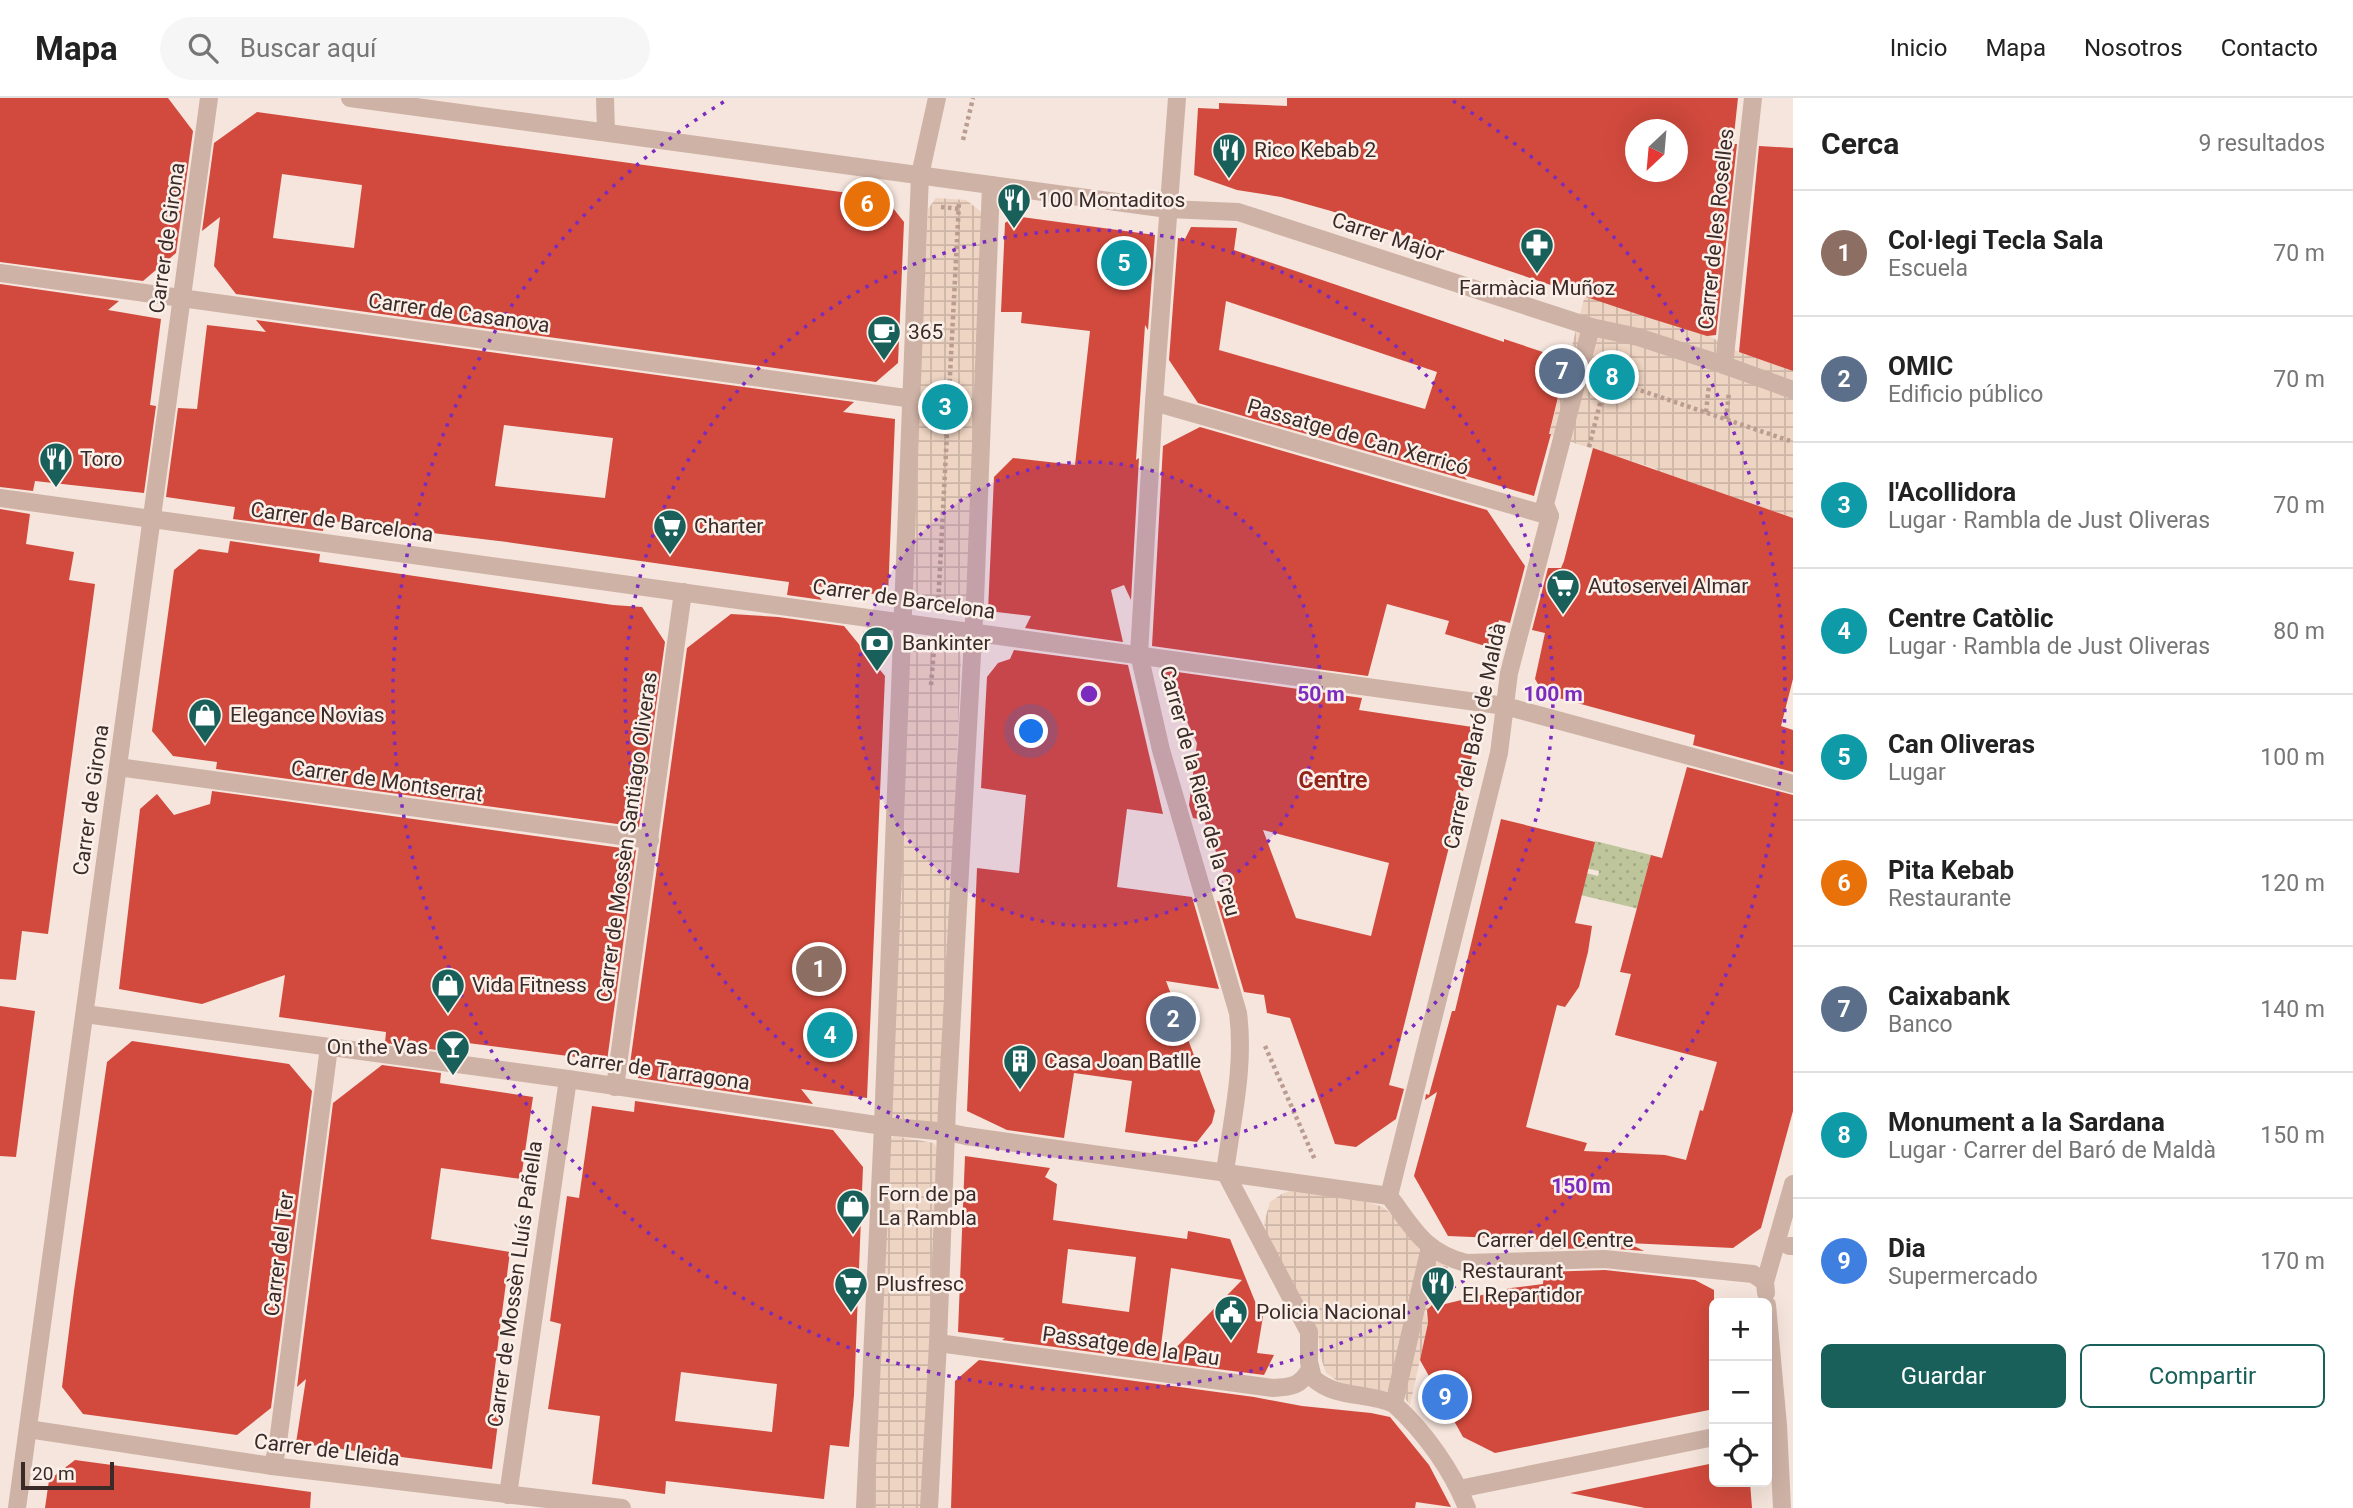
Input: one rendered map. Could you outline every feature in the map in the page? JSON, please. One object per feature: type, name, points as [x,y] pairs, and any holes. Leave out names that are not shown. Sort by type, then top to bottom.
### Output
[{"type":"street","name":"Carrer de Girona","points":[[17,1508],[209,98]]},
{"type":"street","points":[[349,98],[991,185],[973,632],[929,1508]]},
{"type":"street","points":[[605,98],[606,132]]},
{"type":"street","points":[[865,1508],[913,399],[920,175],[937,98]]},
{"type":"street","name":"Carrer de la Riera de la Creu","points":[[1177,98],[1154,402],[1139,654],[1161,750],[1238,1013],[1240,1063],[1225,1172]]},
{"type":"street","name":"Carrer de les Roselles","points":[[1724,365],[1753,98]]},
{"type":"street","name":"Carrer Major","points":[[991,185],[1168,209],[1238,212],[1591,327],[1637,337],[1793,390]]},
{"type":"street","name":"Carrer de Casanova","points":[[0,273],[913,399]]},
{"type":"street","name":"Carrer del Baró de Maldà","points":[[1390,1196],[1499,753],[1509,673],[1550,516],[1545,504],[1591,327]]},
{"type":"street","name":"Passatge de Can Xerricó","points":[[1154,402],[1550,516]]},
{"type":"street","name":"Carrer de Barcelona","points":[[0,498],[1505,706],[1793,784]]},
{"type":"street","name":"Carrer de Mossèn Santiago Oliveras","points":[[615,1087],[683,592]]},
{"type":"street","name":"Carrer de Montserrat","points":[[118,767],[650,840]]},
{"type":"street","name":"Carrer de Tarragona","points":[[85,1014],[568,1079],[883,1126],[947,1132],[1390,1196]]},
{"type":"street","name":"Carrer del Ter","points":[[272,1466],[277,1450],[329,1047]]},
{"type":"street","name":"Carrer de Mossèn Lluís Pañella","points":[[508,1495],[568,1079]]},
{"type":"street","points":[[1225,1172],[1309,1332],[1310,1369],[1313,1378],[1331,1390],[1384,1399],[1404,1412],[1440,1459],[1459,1489],[1467,1508]]},
{"type":"street","points":[[1766,1298],[1765,1282],[1793,1184]]},
{"type":"street","points":[[1390,1196],[1430,1247],[1394,1404]]},
{"type":"street","name":"Carrer del Centre","points":[[1430,1247],[1446,1258],[1466,1263],[1605,1259],[1753,1274],[1765,1282]]},
{"type":"street","name":"Passatge de la Pau","points":[[939,1343],[1273,1388],[1299,1384],[1310,1369]]},
{"type":"street","points":[[1772,1354],[1783,1508]]},
{"type":"street","name":"Carrer de Lleida","points":[[28,1429],[272,1466],[622,1508]]},
{"type":"street","points":[[1459,1489],[1709,1438]]},
{"type":"path","points":[[963,140],[973,98]]},
{"type":"path","points":[[937,610],[959,199]]},
{"type":"path","points":[[929,206],[969,209]]},
{"type":"path","points":[[1589,447],[1614,349]]},
{"type":"path","points":[[1580,370],[1793,442]]},
{"type":"path","points":[[1706,412],[1710,380]]},
{"type":"path","points":[[1726,419],[1730,386]]},
{"type":"path","points":[[931,685],[934,641]]},
{"type":"path","points":[[1265,1046],[1316,1162]]},
{"type":"green space","points":[[1595,841],[1651,855],[1644,881],[1648,911],[1572,893],[1578,871],[1598,876],[1599,871],[1585,868]]},
{"type":"shaded area","points":[[936,198],[966,200],[984,214],[970,606],[965,613],[915,607],[910,595],[928,209]]},
{"type":"shaded area","points":[[1585,295],[1709,336],[1739,352],[1793,371],[1793,518],[1657,472],[1657,469],[1549,435]]},
{"type":"shaded area","points":[[921,639],[951,643],[960,651],[961,661],[942,1120],[935,1123],[893,1118],[889,1112],[909,653],[912,646]]},
{"type":"shaded area","points":[[894,1136],[934,1143],[938,1149],[922,1508],[872,1508],[888,1144]]},
{"type":"shaded area","points":[[1290,1191],[1361,1200],[1383,1207],[1399,1221],[1417,1247],[1448,1267],[1445,1304],[1435,1302],[1425,1312],[1428,1323],[1410,1405],[1401,1393],[1345,1386],[1326,1373],[1320,1355],[1318,1331],[1266,1232],[1264,1223],[1270,1202]]},
{"type":"building","points":[[0,98],[168,98],[193,131],[176,253],[143,281],[0,262]]},
{"type":"building","points":[[1287,98],[1738,98],[1733,144],[1737,144],[1716,335],[1707,336],[1646,317],[1331,211],[1281,197],[1237,190],[1194,175],[1198,108],[1219,109],[1219,103],[1287,106]]},
{"type":"building","points":[[257,112],[885,198],[904,222],[898,363],[876,382],[236,294],[214,266],[220,217],[202,231],[214,143]],"holes":[[[282,174],[362,185],[354,248],[273,238]]]},
{"type":"building","points":[[1759,146],[1793,148],[1793,371],[1739,352]]},
{"type":"building","points":[[1014,216],[1155,235],[1148,330],[1145,325],[1136,460],[1139,458],[1131,600],[1124,585],[1111,590],[1123,642],[1025,628],[1031,616],[988,611],[994,477],[1013,458],[1075,465],[1090,331],[1021,323],[1022,312],[1001,312],[1005,223]]},
{"type":"building","points":[[1191,227],[1237,228],[1234,250],[1504,342],[1504,339],[1567,360],[1534,496],[1463,475],[1467,480],[1198,403],[1169,360],[1178,238],[1185,239]],"holes":[[[1226,301],[1437,372],[1425,409],[1219,350]]]},
{"type":"building","points":[[0,284],[119,301],[108,310],[161,319],[150,405],[156,406],[144,493],[35,481],[33,491],[0,487]]},
{"type":"building","points":[[256,320],[854,402],[843,412],[895,419],[888,596],[809,585],[822,600],[787,595],[789,582],[507,542],[324,520],[323,531],[233,519],[235,507],[166,497],[178,408],[197,409],[207,325],[266,332]],"holes":[[[504,425],[613,438],[605,498],[495,486]]]},
{"type":"building","points":[[1200,427],[1487,510],[1525,566],[1510,623],[1499,620],[1492,648],[1445,634],[1449,621],[1387,604],[1368,676],[1152,646],[1163,446]]},
{"type":"building","points":[[1593,448],[1793,518],[1793,679],[1781,726],[1793,730],[1793,772],[1693,745],[1695,735],[1544,694],[1535,679],[1545,633],[1532,630],[1548,568],[1561,568],[1564,561]]},
{"type":"building","points":[[0,509],[30,514],[26,544],[74,552],[69,580],[95,584],[48,934],[22,931],[16,980],[0,979]]},
{"type":"building","points":[[230,541],[320,554],[319,562],[642,607],[665,642],[639,827],[216,769],[217,762],[173,756],[152,731],[174,570],[199,549],[228,553]]},
{"type":"building","points":[[731,614],[844,626],[885,676],[867,1098],[801,1089],[813,1104],[638,1078],[640,1066],[630,1064],[687,648]]},
{"type":"building","points":[[1014,650],[1128,665],[1163,814],[1127,809],[1117,887],[1192,897],[1219,989],[1166,981],[1215,1111],[1212,1123],[1197,1142],[1125,1132],[1132,1081],[1074,1073],[1064,1138],[1007,1130],[967,1111],[977,868],[1019,873],[1026,795],[981,788],[987,677],[998,663],[1010,659]]},
{"type":"building","points":[[1163,670],[1362,698],[1359,710],[1479,728],[1389,1085],[1404,1089],[1396,1119],[1356,1147],[1335,1144],[1290,1018],[1267,1013],[1264,995],[1244,992],[1217,901],[1235,903],[1204,820],[1193,818],[1189,805],[1197,743]],"holes":[[[1263,830],[1389,863],[1371,936],[1296,918]]]},
{"type":"building","points":[[1687,767],[1793,795],[1793,1111],[1761,1228],[1733,1248],[1628,1243],[1644,1251],[1605,1248],[1545,1249],[1546,1240],[1448,1236],[1414,1176],[1437,1092],[1425,1100],[1426,1094],[1429,1095],[1452,1011],[1455,1011],[1501,819],[1595,842],[1575,923],[1592,926],[1588,952],[1579,987],[1565,1007],[1557,1005],[1526,1127],[1587,1143],[1584,1151],[1665,1155],[1686,1160],[1717,1062],[1615,1035],[1631,974],[1620,972],[1651,855],[1662,858]]},
{"type":"building","points":[[212,791],[636,850],[607,1061],[445,1040],[444,1051],[385,1043],[386,1032],[279,1017],[285,975],[202,1004],[119,989],[140,809],[157,794],[174,815],[210,804]]},
{"type":"building","points":[[0,1006],[35,1011],[16,1157],[0,1156]]},
{"type":"building","points":[[132,1041],[289,1064],[312,1091],[271,1408],[237,1435],[83,1414],[62,1387],[107,1062]]},
{"type":"building","points":[[382,1065],[441,1073],[440,1083],[533,1097],[521,1179],[441,1168],[431,1239],[510,1252],[489,1413],[499,1415],[492,1469],[296,1443],[306,1379],[297,1387],[333,1103]]},
{"type":"building","points":[[635,1101],[833,1130],[863,1167],[854,1395],[849,1447],[830,1445],[824,1499],[666,1481],[665,1494],[592,1484],[600,1416],[548,1409],[561,1324],[550,1321],[567,1196],[579,1198],[592,1106],[634,1112]],"holes":[[[681,1372],[777,1384],[772,1432],[675,1421]]]},
{"type":"building","points":[[965,1156],[1050,1168],[1045,1177],[1057,1184],[1053,1220],[1187,1239],[1188,1231],[1230,1239],[1258,1309],[1264,1310],[1257,1353],[1274,1355],[1264,1375],[1162,1362],[1242,1280],[1171,1268],[1159,1361],[958,1332]],"holes":[[[1068,1249],[1136,1257],[1129,1312],[1062,1303]]]},
{"type":"building","points":[[1605,1270],[1695,1280],[1714,1290],[1714,1298],[1709,1298],[1709,1410],[1495,1453],[1463,1437],[1420,1360],[1428,1323],[1427,1310],[1435,1302],[1445,1304],[1511,1288],[1543,1284],[1544,1272]]},
{"type":"building","points":[[979,1360],[1390,1417],[1429,1465],[1451,1507],[1416,1502],[1415,1508],[951,1508],[955,1381]]},
{"type":"building","points":[[75,1460],[311,1492],[310,1508],[45,1508],[49,1480]]},
{"type":"building","points":[[1709,1464],[1709,1487],[1750,1487],[1752,1508],[1645,1508],[1570,1493]]},
{"type":"place","name":"Rico Kebab 2","points":[[1229,180]]},
{"type":"place","name":"Pita Kebab","points":[[867,204]]},
{"type":"place","name":"100 Montaditos","points":[[1014,230]]},
{"type":"place","name":"Can Oliveras","points":[[1124,263]]},
{"type":"place","name":"Farmàcia Muñoz","points":[[1537,275]]},
{"type":"place","name":"365","points":[[884,362]]},
{"type":"place","name":"Caixabank","points":[[1562,371]]},
{"type":"place","name":"Monument a la Sardana","points":[[1612,377]]},
{"type":"place","name":"l'Acollidora","points":[[945,407]]},
{"type":"place","name":"Toro","points":[[56,489]]},
{"type":"place","name":"Charter","points":[[670,556]]},
{"type":"place","name":"Autoservei Almar","points":[[1563,616]]},
{"type":"place","name":"Bankinter","points":[[877,673]]},
{"type":"place","name":"Elegance Novias","points":[[205,745]]},
{"type":"place","name":"Col·legi Tecla Sala","points":[[819,969]]},
{"type":"place","name":"Vida Fitness","points":[[448,1015]]},
{"type":"place","name":"OMIC","points":[[1173,1019]]},
{"type":"place","name":"Centre Catòlic","points":[[830,1035]]},
{"type":"place","name":"On the Vas","points":[[453,1077]]},
{"type":"place","name":"Casa Joan Batlle","points":[[1020,1091]]},
{"type":"place","name":"Forn de pa La Rambla","points":[[853,1236]]},
{"type":"place","name":"Restaurant El Repartidor","points":[[1438,1313]]},
{"type":"place","name":"Plusfresc","points":[[851,1314]]},
{"type":"place","name":"Policia Nacional","points":[[1231,1342]]},
{"type":"place","name":"Dia","points":[[1445,1397]]},
{"type":"district","name":"Centre","points":[[1333,780]]}]
